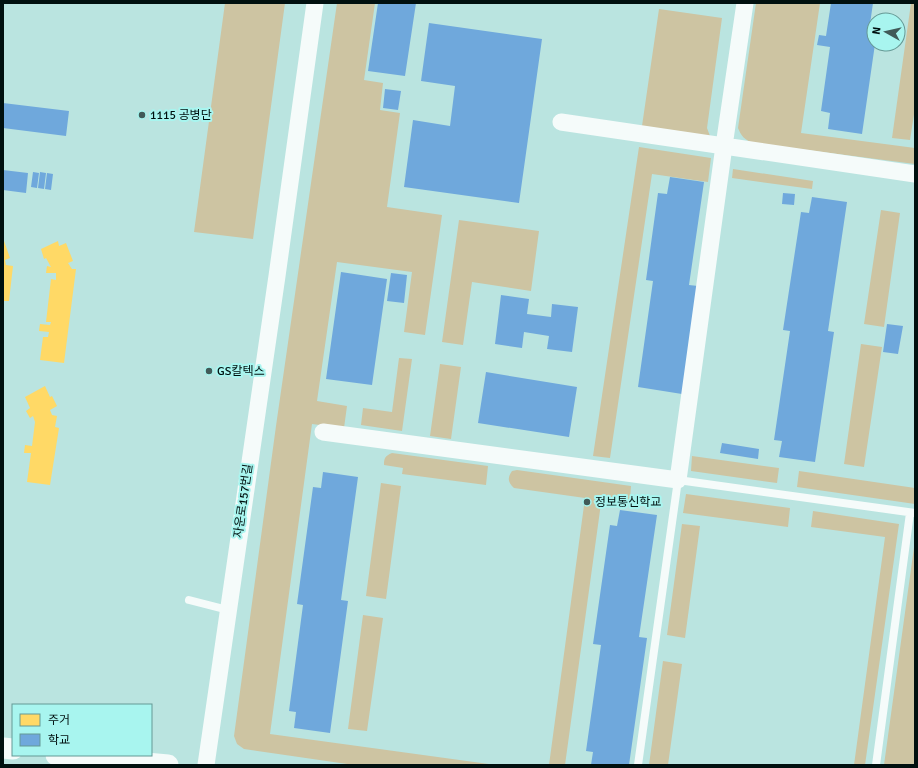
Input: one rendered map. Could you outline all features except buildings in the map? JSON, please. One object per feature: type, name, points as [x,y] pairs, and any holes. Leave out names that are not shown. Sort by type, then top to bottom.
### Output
[{"type":"street","name":"자운로157번길","points":[[206,765],[315,3]]},
{"type":"street","points":[[323,432],[678,480],[745,3]]},
{"type":"street","points":[[561,122],[915,174]]},
{"type":"street","points":[[67,756],[168,765]]},
{"type":"lane","points":[[638,765],[678,480],[913,513],[876,765]]},
{"type":"lane","points":[[189,600],[228,610]]},
{"type":"shaded area","points":[[225,3],[285,3],[253,239],[194,232]]},
{"type":"shaded area","points":[[337,3],[375,3],[364,80],[383,83],[380,110],[400,113],[387,207],[442,215],[425,335],[404,332],[412,272],[337,262],[317,401],[347,406],[344,428],[312,424],[270,734],[496,765],[354,765],[244,749],[237,744],[234,736],[276,426]]},
{"type":"shaded area","points":[[756,3],[820,3],[801,133],[915,148],[915,164],[753,143],[748,141],[740,133],[738,128]]},
{"type":"shaded area","points":[[911,3],[915,3],[915,108],[910,140],[892,138],[904,52],[906,52],[906,39]]},
{"type":"shaded area","points":[[659,9],[722,18],[707,128],[710,136],[642,126]]},
{"type":"shaded area","points":[[639,147],[711,158],[708,182],[652,174],[610,458],[593,456]]},
{"type":"shaded area","points":[[733,169],[813,181],[812,189],[732,178]]},
{"type":"shaded area","points":[[881,210],[900,213],[884,327],[864,324]]},
{"type":"shaded area","points":[[459,220],[539,231],[531,291],[472,282],[463,345],[442,342]]},
{"type":"shaded area","points":[[861,344],[882,347],[864,467],[844,464]]},
{"type":"shaded area","points":[[399,358],[412,359],[402,431],[361,425],[363,408],[392,412]]},
{"type":"shaded area","points":[[440,364],[461,367],[451,439],[430,436]]},
{"type":"shaded area","points":[[392,453],[488,466],[486,485],[402,474],[403,468],[384,465],[385,458]]},
{"type":"shaded area","points":[[692,456],[779,468],[777,483],[691,471]]},
{"type":"shaded area","points":[[517,470],[631,486],[630,500],[602,496],[565,765],[549,765],[585,498],[514,488],[509,482],[509,478],[512,471]]},
{"type":"shaded area","points":[[799,471],[915,488],[915,504],[797,487]]},
{"type":"shaded area","points":[[381,483],[401,486],[386,599],[366,596]]},
{"type":"shaded area","points":[[686,494],[790,508],[788,527],[683,513]]},
{"type":"shaded area","points":[[813,511],[899,524],[865,765],[854,765],[885,537],[811,527]]},
{"type":"shaded area","points":[[682,524],[700,526],[685,638],[667,635]]},
{"type":"shaded area","points":[[915,540],[915,765],[884,765]]},
{"type":"shaded area","points":[[363,615],[383,618],[367,731],[348,729]]},
{"type":"shaded area","points":[[663,661],[682,664],[668,765],[649,765]]},
{"type":"place","name":"1115 공병단","points":[[142,115]]},
{"type":"place","name":"GS칼텍스","points":[[209,371]]},
{"type":"place","name":"정보통신학교","points":[[587,502]]}]
